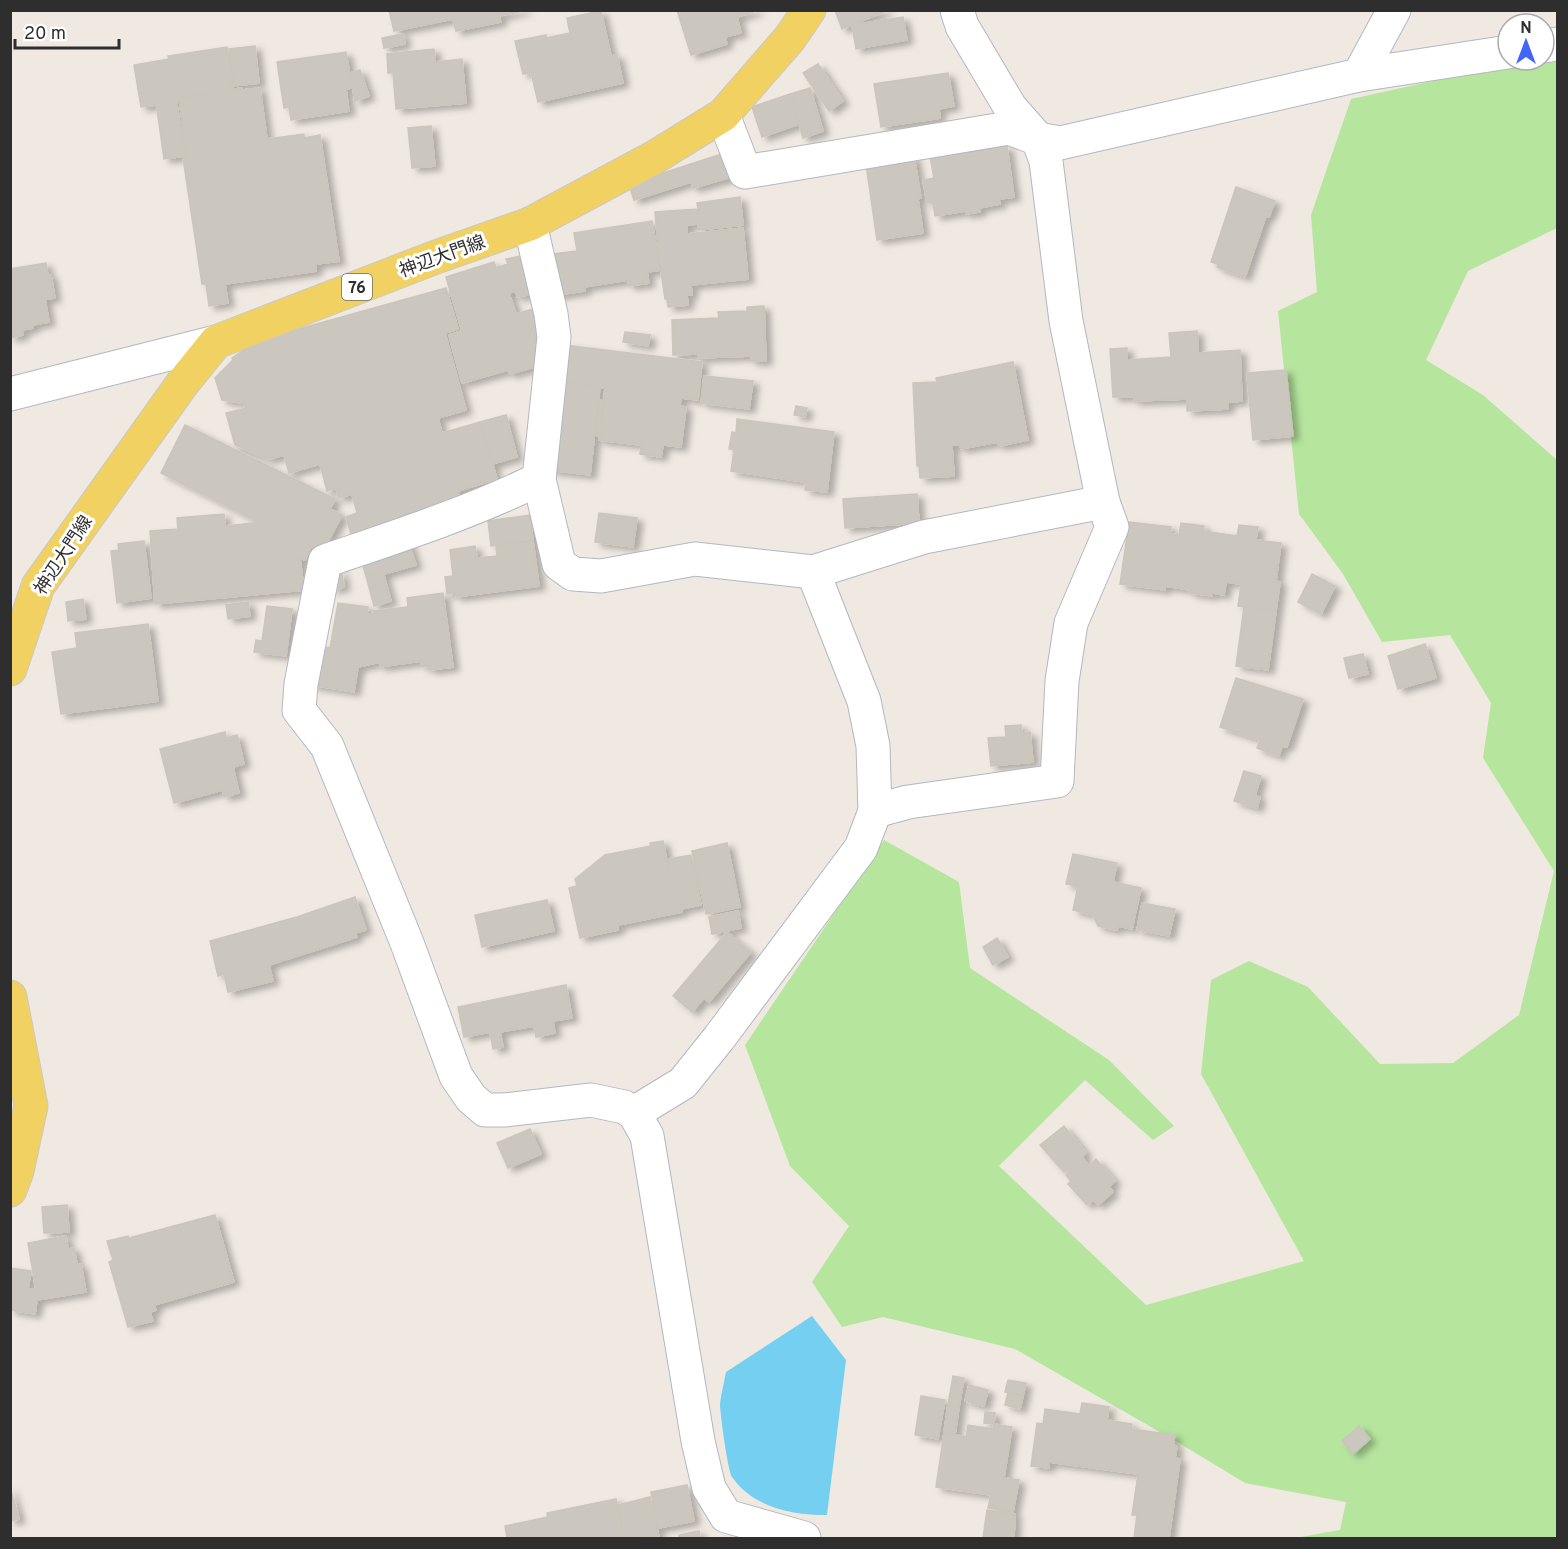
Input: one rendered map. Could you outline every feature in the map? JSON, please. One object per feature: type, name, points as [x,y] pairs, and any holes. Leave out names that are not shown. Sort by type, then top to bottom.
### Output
[{"type":"main road","name":"神辺大門線","points":[[10,669],[38,586],[182,384],[216,342],[436,257],[530,224],[656,157],[723,115],[790,38],[809,10]]},
{"type":"main road","points":[[10,1190],[17,1171],[31,1106],[12,1010]]},
{"type":"street","points":[[875,811],[908,802],[1057,781],[1062,681],[1071,623],[1112,527],[1103,502],[1066,321],[1046,161],[1038,140],[1010,107],[962,26],[957,10]]},
{"type":"street","points":[[1359,75],[1394,10]]},
{"type":"street","points":[[723,115],[745,172],[1009,128],[1038,140],[1060,144],[1359,75],[1496,54]]},
{"type":"street","points":[[530,224],[551,314],[554,337],[539,479],[559,564],[573,574],[601,576],[695,559],[813,572],[924,537],[1103,502]]},
{"type":"street","points":[[10,394],[216,342]]},
{"type":"street","points":[[539,479],[500,499],[326,561],[301,684],[299,710],[327,746],[407,943],[456,1076],[471,1098],[485,1110],[591,1100],[624,1107],[634,1113],[647,1136],[698,1441],[709,1488],[726,1516],[804,1539]]},
{"type":"street","points":[[634,1113],[683,1083],[719,1038],[861,848],[875,811],[873,746],[864,700],[813,572]]},
{"type":"green space","points":[[1556,54],[1557,228],[1468,271],[1426,360],[1483,395],[1557,460],[1557,1538],[1295,1538],[1340,1530],[1346,1502],[1245,1483],[1015,1349],[883,1317],[842,1327],[812,1282],[849,1226],[790,1166],[745,1045],[884,840],[959,882],[970,968],[1109,1060],[1174,1126],[1153,1140],[1085,1080],[999,1166],[1146,1305],[1304,1261],[1201,1074],[1211,980],[1249,961],[1308,987],[1380,1064],[1453,1063],[1519,1015],[1554,871],[1483,758],[1491,703],[1450,635],[1382,642],[1343,574],[1299,514],[1278,311],[1317,292],[1311,215],[1351,99],[1496,67],[1496,72],[1556,72]]},
{"type":"water","points":[[812,1316],[846,1360],[827,1515],[775,1508],[762,1503],[741,1488],[730,1473],[720,1410],[726,1372]]},
{"type":"building","points":[[389,10],[527,10],[499,16],[501,22],[456,31],[453,19],[394,31]]},
{"type":"building","points":[[677,10],[759,10],[737,17],[741,33],[725,37],[727,44],[691,55]]},
{"type":"building","points":[[835,10],[888,10],[842,29]]},
{"type":"building","points":[[601,11],[611,56],[617,55],[623,83],[538,102],[531,72],[523,74],[515,41],[570,33],[567,18]]},
{"type":"building","points":[[903,17],[907,40],[856,49],[852,25]]},
{"type":"building","points":[[403,34],[405,44],[384,48],[382,38]]},
{"type":"building","points":[[255,46],[259,83],[233,86],[229,49]]},
{"type":"building","points":[[227,47],[233,90],[156,102],[156,105],[141,107],[134,65],[169,59],[168,56]]},
{"type":"building","points":[[434,49],[435,62],[462,59],[466,103],[396,109],[393,73],[388,73],[387,54]]},
{"type":"building","points":[[346,52],[352,88],[346,89],[349,111],[291,120],[289,107],[284,108],[277,62]]},
{"type":"building","points":[[818,64],[843,101],[829,111],[803,73]]},
{"type":"building","points":[[360,70],[369,96],[355,101],[350,73]]},
{"type":"building","points":[[948,73],[954,106],[939,109],[940,118],[881,127],[874,84]]},
{"type":"building","points":[[242,88],[242,90],[260,88],[267,139],[304,134],[304,138],[320,135],[339,261],[316,264],[316,271],[225,284],[228,303],[209,306],[206,284],[202,284],[183,158],[187,157],[179,98]]},
{"type":"building","points":[[810,88],[823,131],[803,138],[790,94]]},
{"type":"building","points":[[790,94],[799,124],[762,137],[752,107]]},
{"type":"building","points":[[176,98],[185,156],[164,159],[156,102]]},
{"type":"building","points":[[431,126],[435,166],[412,168],[408,128]]},
{"type":"building","points":[[1007,146],[1014,197],[999,199],[1000,204],[979,208],[980,212],[966,214],[966,211],[935,216],[933,202],[927,203],[923,180],[934,178],[930,156],[969,149],[969,152]]},
{"type":"building","points":[[728,152],[735,176],[693,188],[691,182],[634,200],[629,184]]},
{"type":"building","points":[[914,156],[921,198],[918,199],[923,233],[877,240],[866,164]]},
{"type":"building","points":[[1236,187],[1275,201],[1269,217],[1266,216],[1245,277],[1217,267],[1218,264],[1211,262]]},
{"type":"building","points":[[740,197],[743,225],[699,230],[698,224],[687,225],[687,234],[743,228],[748,279],[691,285],[692,295],[687,295],[688,305],[668,307],[660,264],[655,212],[698,209],[697,203]]},
{"type":"building","points":[[652,221],[660,270],[647,272],[649,283],[629,286],[628,280],[584,287],[585,291],[551,296],[545,255],[577,251],[574,233]]},
{"type":"building","points":[[526,255],[534,294],[517,297],[516,291],[509,293],[516,314],[533,309],[540,333],[536,334],[541,352],[535,353],[538,366],[510,374],[508,370],[462,383],[449,335],[462,331],[446,277],[494,262],[496,268],[508,264],[506,259]]},
{"type":"building","points":[[46,263],[48,276],[51,275],[55,298],[45,299],[49,322],[33,325],[33,328],[22,330],[23,335],[10,338],[10,269]]},
{"type":"building","points":[[446,288],[458,329],[445,333],[466,410],[438,418],[442,433],[480,422],[497,479],[458,491],[461,503],[351,534],[346,517],[357,513],[352,494],[339,498],[336,488],[327,491],[320,464],[289,473],[284,455],[270,459],[235,445],[226,413],[246,408],[244,403],[222,400],[215,378],[233,360],[232,358],[259,340]]},
{"type":"building","points":[[764,306],[766,361],[751,361],[751,356],[698,358],[698,354],[673,355],[672,320],[719,318],[718,312],[747,311],[747,307]]},
{"type":"building","points":[[1197,331],[1198,353],[1240,350],[1242,401],[1228,402],[1228,409],[1187,411],[1187,399],[1134,401],[1134,397],[1113,397],[1110,349],[1127,348],[1127,360],[1171,357],[1169,333]]},
{"type":"building","points":[[625,332],[650,335],[648,346],[623,342]]},
{"type":"building","points":[[564,345],[702,362],[698,400],[681,398],[680,406],[686,407],[681,447],[663,445],[661,457],[640,454],[641,445],[599,440],[605,388],[560,381]]},
{"type":"building","points":[[1013,362],[1028,440],[999,446],[998,442],[961,449],[960,445],[952,445],[954,476],[920,478],[919,466],[917,466],[913,383],[937,382],[936,378]]},
{"type":"building","points":[[1286,370],[1293,436],[1253,440],[1247,373]]},
{"type":"building","points":[[704,376],[753,381],[749,409],[701,403]]},
{"type":"building","points":[[560,381],[600,387],[590,475],[549,470]]},
{"type":"building","points":[[599,400],[604,401],[600,436],[595,435]]},
{"type":"building","points":[[796,406],[807,408],[805,417],[794,415]]},
{"type":"building","points":[[506,415],[517,457],[492,464],[480,422]]},
{"type":"building","points":[[737,419],[834,432],[827,492],[805,490],[806,479],[804,478],[804,482],[731,471],[734,450],[729,449],[732,432],[736,433]]},
{"type":"building","points":[[185,425],[335,499],[330,509],[342,515],[322,553],[311,547],[305,560],[300,558],[304,590],[155,604],[150,531],[178,529],[177,518],[224,514],[225,526],[253,523],[255,520],[161,473]]},
{"type":"building","points":[[917,494],[919,523],[845,528],[843,499]]},
{"type":"building","points":[[599,513],[637,518],[633,547],[595,542]]},
{"type":"building","points":[[530,515],[533,541],[491,546],[488,521]]},
{"type":"building","points":[[1129,522],[1171,527],[1170,534],[1179,535],[1181,523],[1204,526],[1203,531],[1237,536],[1239,525],[1258,527],[1256,540],[1281,543],[1276,581],[1280,582],[1276,611],[1238,606],[1241,584],[1226,582],[1224,595],[1212,593],[1212,596],[1165,586],[1165,590],[1120,584]]},
{"type":"building","points":[[407,538],[416,565],[384,574],[383,572],[366,576],[359,552]]},
{"type":"building","points":[[144,541],[151,598],[117,603],[111,551],[119,550],[118,544]]},
{"type":"building","points":[[533,541],[539,586],[456,597],[456,593],[447,594],[445,577],[453,576],[450,550],[475,546],[477,558],[497,556],[496,545]]},
{"type":"building","points":[[341,569],[344,587],[330,590]]},
{"type":"building","points":[[383,572],[391,601],[374,606],[366,576]]},
{"type":"building","points":[[1312,574],[1335,586],[1321,614],[1298,602]]},
{"type":"building","points":[[443,593],[453,667],[430,670],[429,666],[422,667],[421,661],[380,667],[380,662],[358,667],[354,692],[310,685],[316,646],[330,648],[338,603],[368,607],[367,614],[374,614],[373,611],[408,607],[407,598]]},
{"type":"building","points":[[83,599],[86,619],[68,621],[66,602]]},
{"type":"building","points":[[248,602],[250,616],[228,619],[226,605]]},
{"type":"building","points":[[267,606],[292,609],[286,656],[254,652],[256,640],[262,641]]},
{"type":"building","points":[[1244,607],[1276,611],[1268,670],[1236,666]]},
{"type":"building","points":[[148,624],[158,701],[61,714],[52,652],[77,648],[75,633]]},
{"type":"building","points":[[1425,644],[1436,678],[1398,689],[1388,656]]},
{"type":"building","points":[[1363,654],[1368,674],[1349,678],[1344,658]]},
{"type":"building","points":[[1236,678],[1303,699],[1287,747],[1282,746],[1279,756],[1257,748],[1260,740],[1220,727]]},
{"type":"building","points":[[1021,725],[1022,733],[1030,732],[1033,762],[991,766],[988,738],[1006,737],[1005,726]]},
{"type":"building","points":[[225,732],[226,738],[237,735],[244,764],[233,767],[239,793],[224,797],[223,790],[174,803],[160,749]]},
{"type":"building","points":[[1244,771],[1261,776],[1255,796],[1260,797],[1257,808],[1234,801]]},
{"type":"building","points":[[663,841],[668,867],[670,867],[668,859],[691,855],[701,905],[681,909],[682,912],[618,925],[618,930],[580,938],[569,888],[577,886],[575,879],[605,855],[651,846],[650,843]]},
{"type":"building","points":[[727,843],[740,907],[706,914],[692,851]]},
{"type":"building","points":[[1073,854],[1117,863],[1113,882],[1141,888],[1132,929],[1118,926],[1117,930],[1098,926],[1093,915],[1073,910],[1078,886],[1066,884]]},
{"type":"building","points":[[355,897],[366,930],[355,933],[357,937],[269,965],[273,981],[228,992],[224,974],[218,976],[210,941],[297,917]]},
{"type":"building","points":[[547,900],[554,931],[482,947],[475,915]]},
{"type":"building","points":[[1142,903],[1175,909],[1169,936],[1137,930]]},
{"type":"building","points":[[738,911],[741,928],[712,934],[709,917]]},
{"type":"building","points":[[727,932],[751,952],[709,1002],[704,998],[692,1012],[673,996]]},
{"type":"building","points":[[997,938],[1008,957],[993,965],[983,947]]},
{"type":"building","points":[[566,985],[572,1018],[553,1021],[555,1033],[536,1037],[534,1026],[500,1032],[503,1047],[493,1049],[490,1032],[464,1037],[458,1007]]},
{"type":"building","points":[[1064,1126],[1086,1153],[1082,1157],[1089,1166],[1096,1159],[1115,1181],[1109,1187],[1113,1192],[1098,1205],[1093,1200],[1087,1205],[1068,1184],[1071,1181],[1066,1175],[1071,1171],[1068,1169],[1064,1172],[1040,1145]]},
{"type":"building","points":[[530,1129],[541,1154],[508,1168],[497,1143]]},
{"type":"building","points":[[67,1205],[69,1232],[44,1233],[42,1207]]},
{"type":"building","points":[[215,1215],[234,1282],[154,1305],[156,1310],[150,1312],[153,1321],[128,1327],[109,1262],[113,1260],[107,1241],[128,1236],[129,1238]]},
{"type":"building","points":[[66,1236],[68,1249],[74,1248],[77,1264],[81,1264],[86,1292],[37,1300],[35,1314],[10,1310],[10,1268],[31,1271],[28,1289],[36,1290],[28,1243]]},
{"type":"building","points":[[953,1376],[964,1378],[959,1407],[948,1405]]},
{"type":"building","points":[[1008,1380],[1026,1383],[1023,1396],[1005,1392]]},
{"type":"building","points":[[969,1385],[988,1390],[984,1406],[965,1401]]},
{"type":"building","points":[[1008,1392],[1023,1396],[1020,1409],[1005,1405]]},
{"type":"building","points":[[921,1396],[945,1400],[938,1439],[915,1435]]},
{"type":"building","points":[[1082,1403],[1109,1407],[1107,1420],[1132,1424],[1131,1429],[1175,1435],[1173,1445],[1177,1446],[1175,1458],[1180,1459],[1169,1538],[1134,1538],[1137,1515],[1132,1515],[1138,1474],[1049,1462],[1049,1468],[1031,1466],[1037,1423],[1043,1424],[1045,1409],[1080,1414]]},
{"type":"building","points":[[948,1405],[959,1407],[955,1435],[944,1433]]},
{"type":"building","points":[[985,1412],[995,1413],[994,1424],[984,1423]]},
{"type":"building","points":[[994,1424],[1012,1427],[1004,1478],[1019,1480],[1013,1512],[988,1508],[991,1495],[936,1487],[944,1433],[966,1437],[968,1425],[993,1429]]},
{"type":"building","points":[[1359,1426],[1370,1439],[1353,1454],[1342,1441]]},
{"type":"building","points":[[687,1485],[694,1521],[658,1528],[651,1492]]},
{"type":"building","points":[[10,1487],[19,1519],[10,1521]]},
{"type":"building","points":[[650,1497],[659,1537],[625,1538],[618,1505]]},
{"type":"building","points":[[616,1499],[624,1538],[507,1538],[505,1526],[548,1517],[547,1513]]},
{"type":"building","points":[[987,1510],[1015,1514],[1014,1538],[983,1538]]},
{"type":"building","points":[[699,1531],[700,1538],[679,1538],[679,1535]]}]
